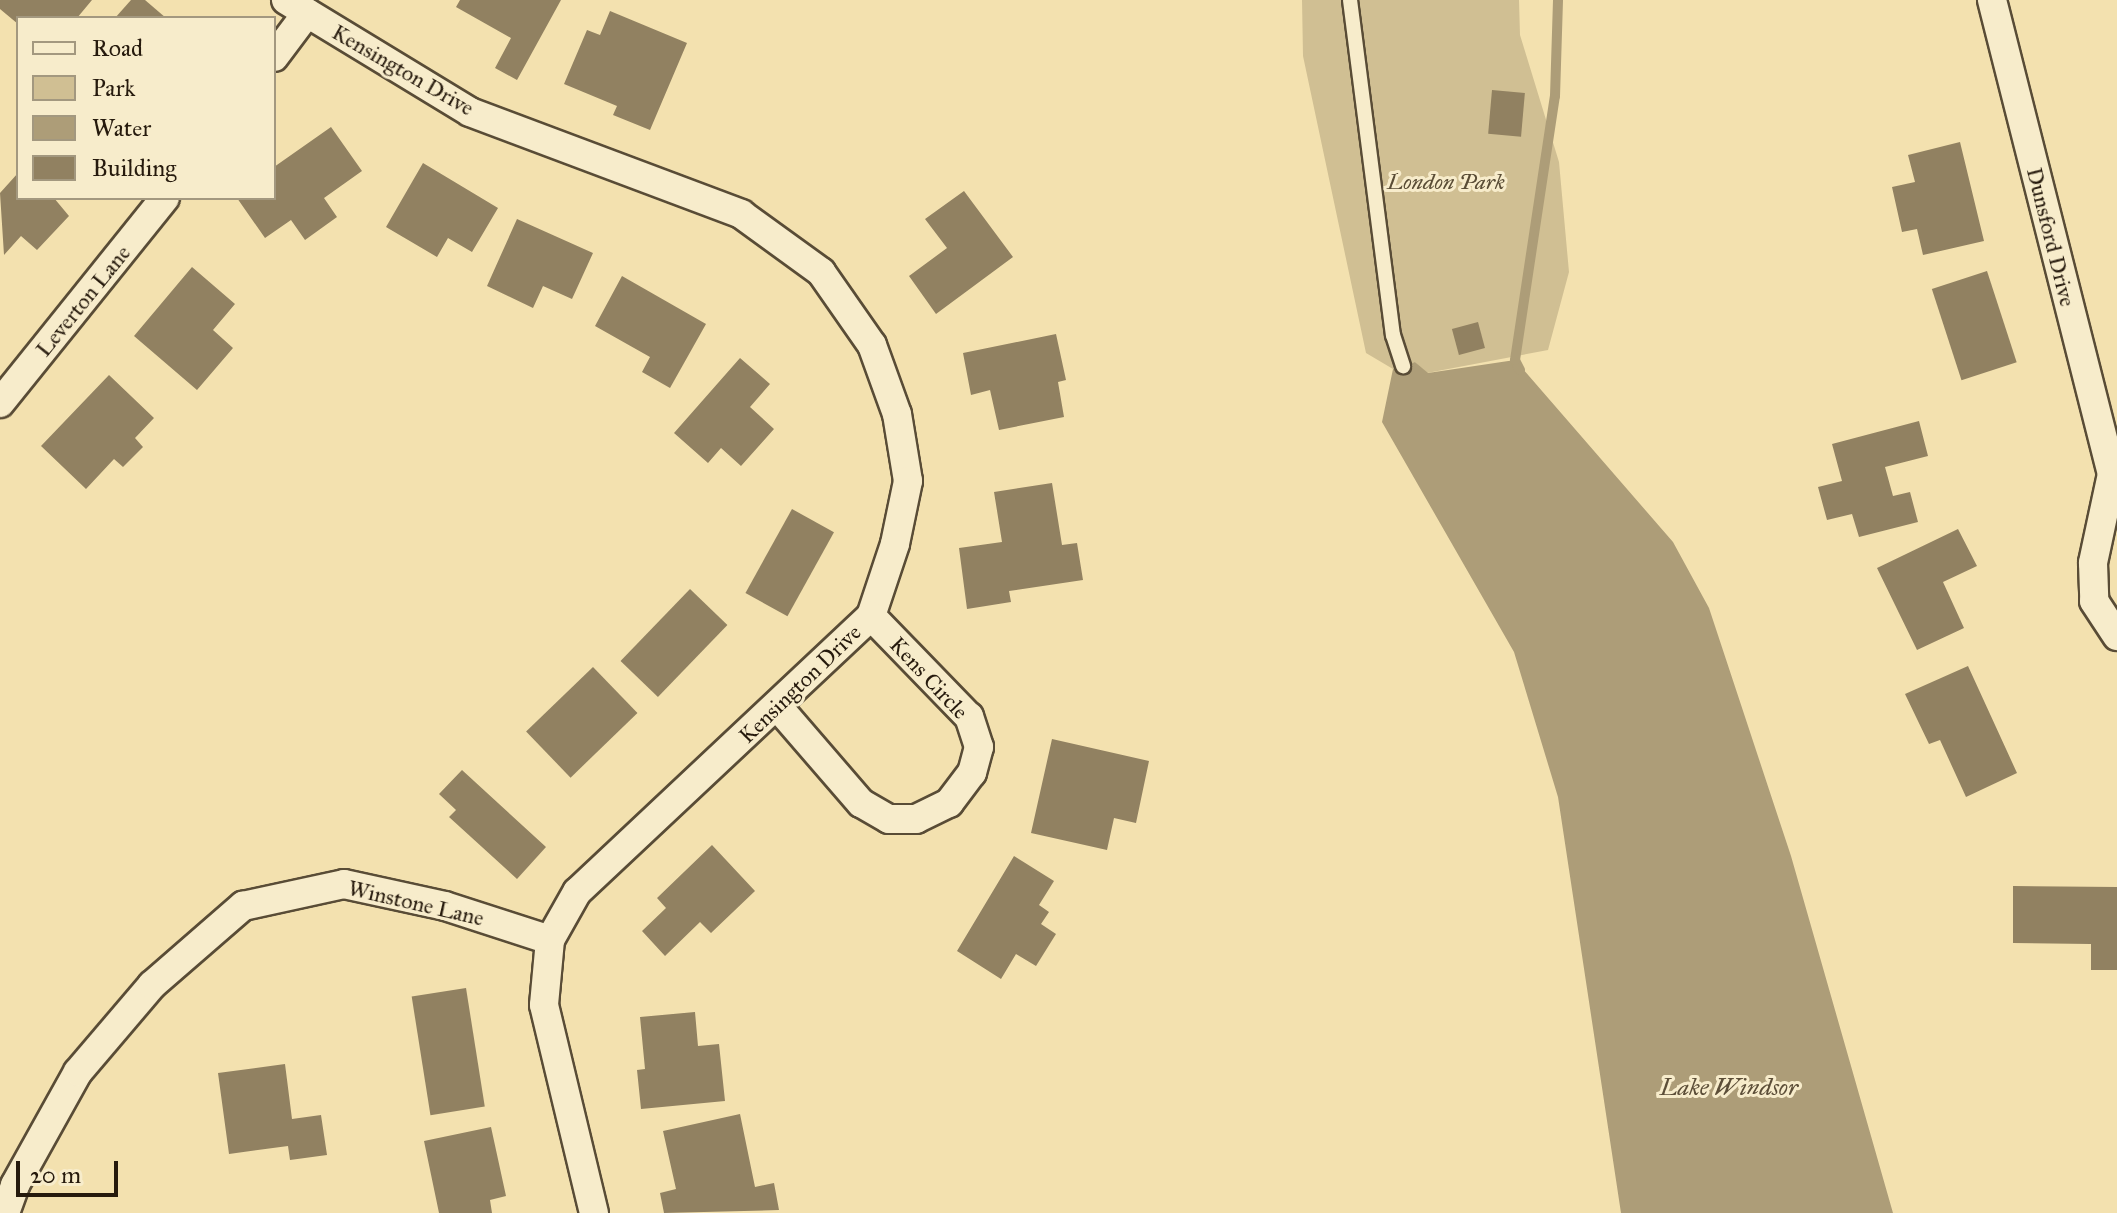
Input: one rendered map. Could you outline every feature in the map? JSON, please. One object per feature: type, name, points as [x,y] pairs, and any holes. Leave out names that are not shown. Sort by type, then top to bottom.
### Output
[{"type":"street","name":"Dunsford Drive","points":[[2000,2],[2114,476],[2093,563],[2094,601],[2117,636]]},
{"type":"street","points":[[276,52],[296,6]]},
{"type":"street","name":"Kensington Drive","points":[[296,6],[470,112],[741,214],[821,272],[872,345],[897,414],[908,481],[895,544],[871,616],[778,707],[577,892],[550,940],[544,1005],[594,1213]]},
{"type":"street","name":"Leverton Lane","points":[[0,403],[163,200]]},
{"type":"street","name":"Kens Circle","points":[[778,707],[870,808],[889,819],[916,819],[949,803],[972,773],[979,747],[969,717],[871,616]]},
{"type":"street","name":"Winstone Lane","points":[[5,1213],[15,1185],[78,1072],[152,985],[243,906],[344,884],[445,906],[550,940]]},
{"type":"lane","points":[[1350,0],[1393,335],[1403,366]]},
{"type":"green space","name":"London Park","points":[[1302,0],[1519,0],[1520,35],[1559,162],[1569,272],[1548,350],[1427,373],[1415,362],[1393,369],[1366,353],[1303,56]]},
{"type":"water","name":"Lake Windsor","points":[[1515,360],[1673,542],[1709,608],[1791,856],[1893,1213],[1621,1213],[1558,797],[1514,652],[1382,422],[1393,369],[1415,362],[1428,373]]},
{"type":"building","points":[[0,0],[92,0],[79,16],[16,16],[16,22],[0,9]]},
{"type":"building","points":[[131,0],[145,0],[164,16],[117,16]]},
{"type":"building","points":[[460,0],[561,0],[517,80],[495,68],[511,38],[456,7]]},
{"type":"building","points":[[610,11],[687,43],[650,130],[613,115],[617,106],[564,84],[587,30],[600,35]]},
{"type":"building","points":[[1492,90],[1525,93],[1521,137],[1488,134]]},
{"type":"building","points":[[331,127],[362,171],[324,198],[337,217],[305,240],[291,220],[265,238],[238,200],[276,200],[276,166]]},
{"type":"building","points":[[1960,142],[1984,241],[1923,255],[1917,229],[1902,232],[1892,187],[1915,182],[1908,155]]},
{"type":"building","points":[[423,163],[498,208],[472,252],[448,238],[437,257],[386,227]]},
{"type":"building","points":[[16,175],[16,200],[56,200],[69,216],[37,250],[21,236],[4,255],[0,193]]},
{"type":"building","points":[[964,191],[1013,257],[936,314],[909,276],[947,248],[925,219]]},
{"type":"building","points":[[517,219],[593,253],[572,299],[543,286],[533,308],[487,286]]},
{"type":"building","points":[[192,267],[235,304],[213,330],[233,348],[197,390],[134,336]]},
{"type":"building","points":[[1987,271],[2017,362],[1962,380],[1932,289]]},
{"type":"building","points":[[622,276],[706,324],[670,388],[642,372],[650,357],[595,326]]},
{"type":"building","points":[[1478,322],[1485,348],[1459,355],[1452,329]]},
{"type":"building","points":[[1056,334],[1066,380],[1058,382],[1064,417],[999,430],[990,390],[971,395],[963,353]]},
{"type":"building","points":[[740,358],[770,384],[750,407],[774,429],[741,466],[721,448],[708,463],[674,433]]},
{"type":"building","points":[[109,375],[154,418],[135,438],[143,447],[123,467],[114,459],[86,489],[41,446]]},
{"type":"building","points":[[1919,421],[1928,456],[1885,467],[1893,496],[1910,492],[1918,522],[1859,537],[1852,514],[1827,520],[1818,487],[1842,481],[1832,444]]},
{"type":"building","points":[[1052,483],[1062,545],[1077,543],[1083,580],[1009,591],[1011,602],[967,609],[959,548],[1002,542],[994,492]]},
{"type":"building","points":[[792,509],[834,532],[787,616],[745,593]]},
{"type":"building","points":[[1958,529],[1977,566],[1943,582],[1964,628],[1917,650],[1877,568]]},
{"type":"building","points":[[690,589],[727,625],[658,697],[621,661]]},
{"type":"building","points":[[1968,666],[2017,773],[1966,797],[1940,740],[1929,744],[1905,694]]},
{"type":"building","points":[[593,667],[637,713],[571,778],[526,732]]},
{"type":"building","points":[[1052,739],[1149,761],[1136,823],[1114,818],[1107,850],[1031,833]]},
{"type":"building","points":[[462,770],[546,847],[517,879],[449,817],[456,810],[439,794]]},
{"type":"building","points":[[712,845],[755,891],[711,933],[700,922],[665,956],[642,931],[666,908],[657,898]]},
{"type":"building","points":[[1014,856],[1054,881],[1039,905],[1049,912],[1041,924],[1056,934],[1036,966],[1016,954],[1001,979],[957,951]]},
{"type":"building","points":[[2013,886],[2117,887],[2117,970],[2091,970],[2091,944],[2013,943]]},
{"type":"building","points":[[466,988],[485,1107],[430,1115],[412,997]]},
{"type":"building","points":[[695,1012],[698,1046],[719,1044],[725,1101],[641,1109],[637,1070],[645,1069],[640,1017]]},
{"type":"building","points":[[285,1064],[292,1119],[321,1115],[327,1155],[290,1160],[288,1146],[229,1154],[218,1073]]},
{"type":"building","points":[[740,1114],[755,1187],[774,1183],[779,1210],[664,1213],[660,1193],[676,1189],[663,1131]]},
{"type":"building","points":[[491,1127],[506,1196],[490,1200],[492,1213],[439,1213],[424,1141]]},
{"type":"waterway","points":[[1520,370],[1515,360],[1555,96],[1558,0]]}]
